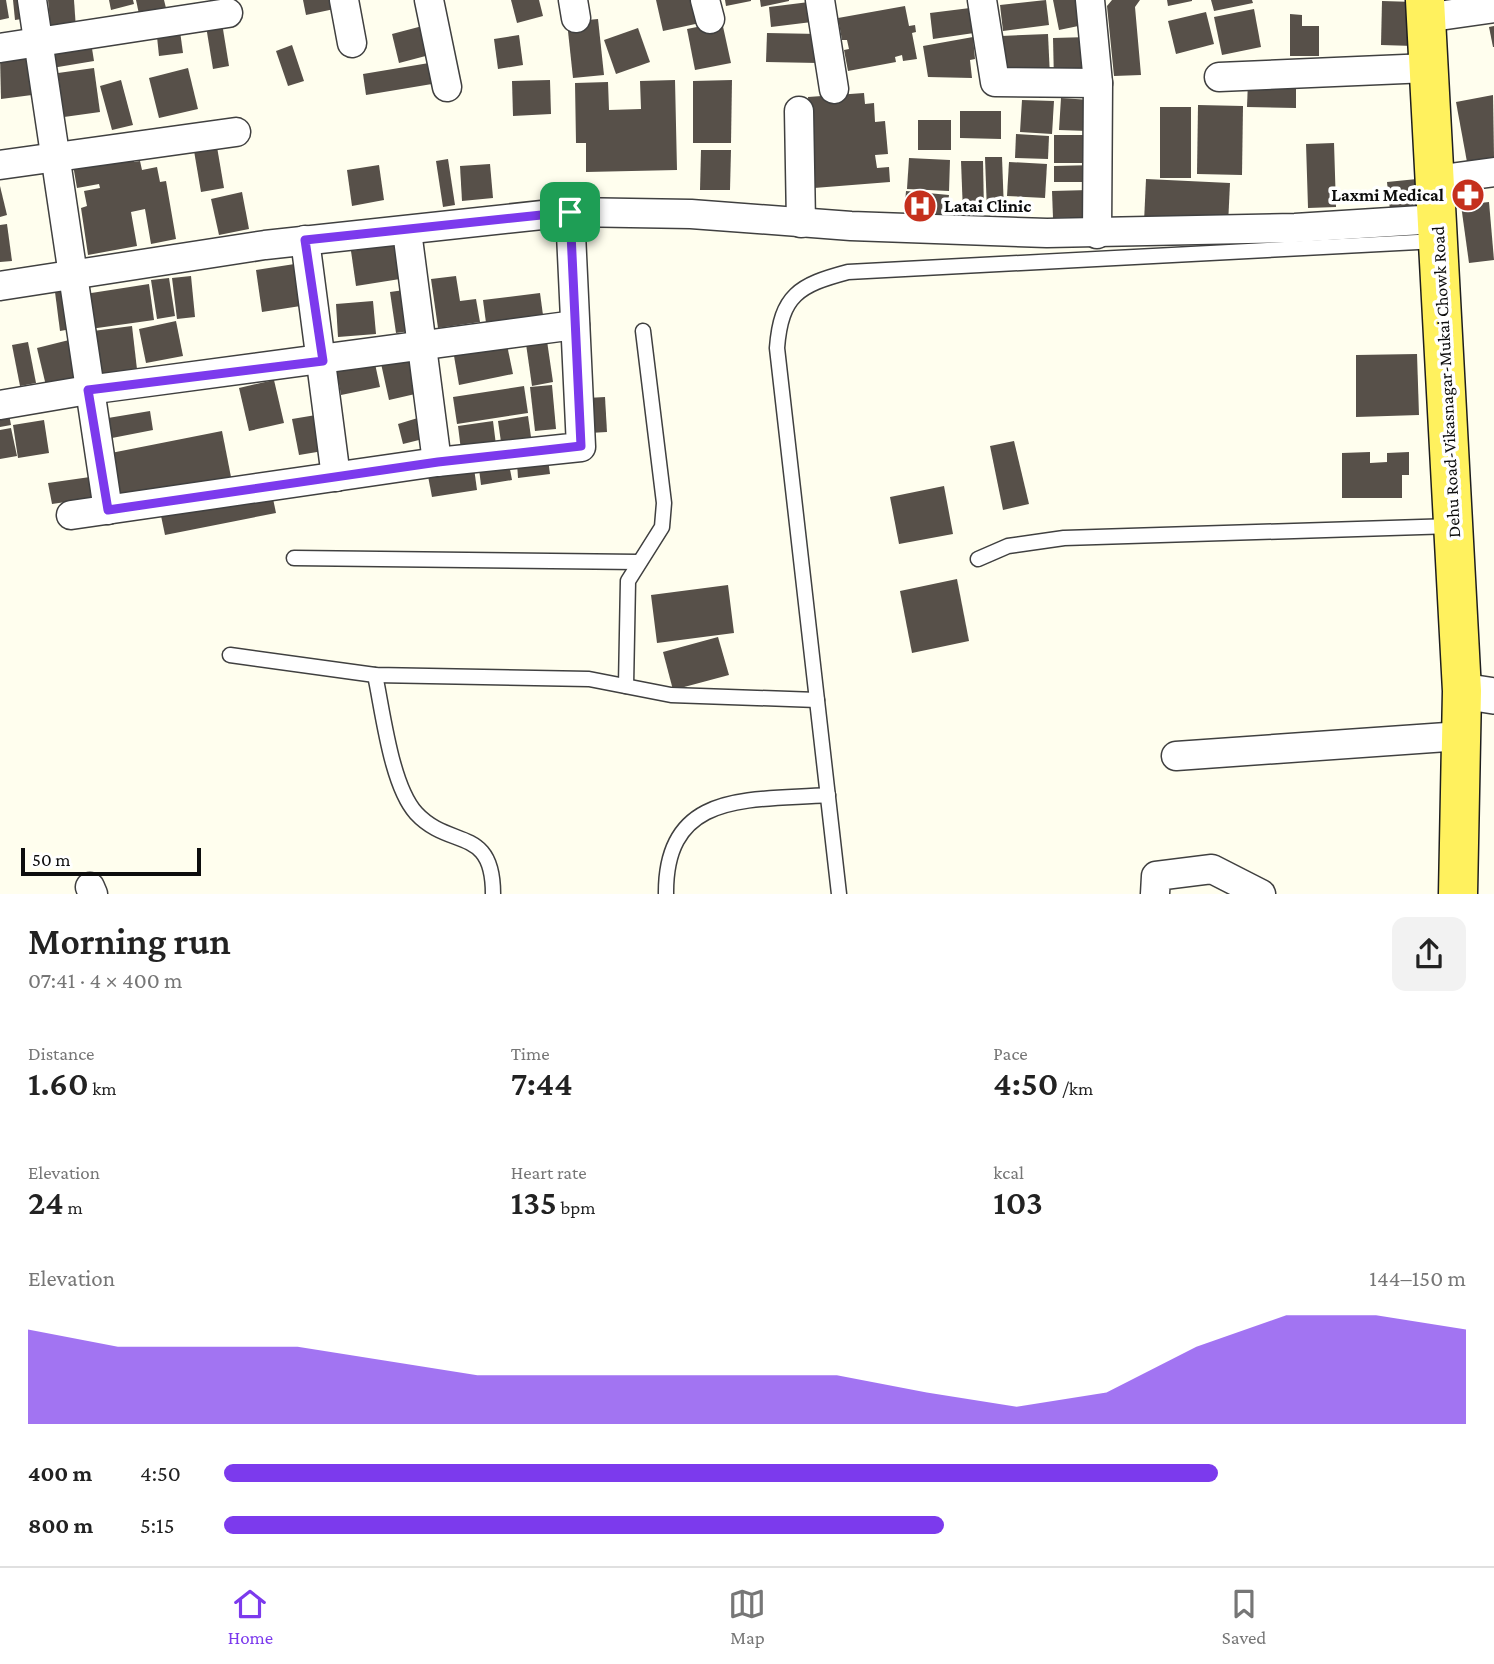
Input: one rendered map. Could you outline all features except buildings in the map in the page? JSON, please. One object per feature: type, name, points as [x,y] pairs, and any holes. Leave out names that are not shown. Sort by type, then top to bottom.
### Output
[{"type":"main road","name":"Dehu Road-Vikasnagar-Mukai Chowk Road","points":[[1425,9],[1454,526],[1478,693],[1461,736],[1458,894]]},
{"type":"street","points":[[32,0],[108,510]]},
{"type":"street","points":[[344,0],[352,43]]},
{"type":"street","points":[[429,0],[447,87]]},
{"type":"street","points":[[820,0],[834,89]]},
{"type":"street","points":[[982,0],[995,82],[1098,83]]},
{"type":"street","points":[[1090,0],[1098,83],[1097,234]]},
{"type":"street","points":[[1425,9],[1494,8]]},
{"type":"street","points":[[0,48],[228,13]]},
{"type":"street","points":[[1219,77],[1428,68]]},
{"type":"street","points":[[799,111],[801,223]]},
{"type":"street","points":[[0,165],[236,132]]},
{"type":"street","points":[[1435,180],[1494,172]]},
{"type":"street","points":[[0,286],[305,240],[570,212],[691,214],[801,223],[1097,234],[1295,228],[1438,230]]},
{"type":"street","points":[[71,515],[438,462],[581,446],[570,212]]},
{"type":"street","points":[[407,231],[438,462]]},
{"type":"street","points":[[305,240],[323,361],[336,477]]},
{"type":"street","points":[[0,405],[88,390],[323,361],[575,325]]},
{"type":"street","points":[[1176,756],[1461,736]]},
{"type":"street","points":[[1155,894],[1156,876],[1212,869],[1261,894]]},
{"type":"lane","points":[[839,894],[776,348],[779,318],[794,295],[818,280],[848,272],[1438,230]]},
{"type":"lane","points":[[626,686],[628,581],[662,527],[664,503],[643,331]]},
{"type":"lane","points":[[978,559],[1008,546],[1064,538],[1454,526]]},
{"type":"lane","points":[[294,558],[638,562]]},
{"type":"lane","points":[[230,655],[375,675],[589,679],[671,695],[817,700]]},
{"type":"lane","points":[[375,675],[403,792],[414,811],[429,825],[477,845],[491,863],[493,894]]},
{"type":"lane","points":[[666,894],[666,872],[675,844],[691,820],[706,810],[736,803],[828,795]]},
{"type":"place","name":"Laxmi Medical","points":[[1468,195]]},
{"type":"place","name":"Latai Clinic","points":[[920,206]]},
{"type":"route","points":[[570,212],[581,446],[438,462],[108,510],[88,390],[323,361],[305,240],[570,212]]}]
